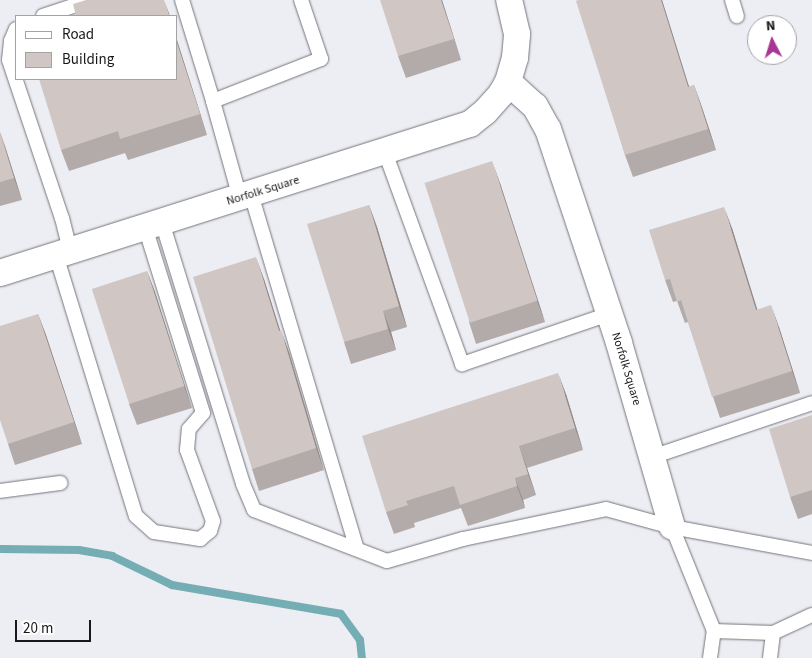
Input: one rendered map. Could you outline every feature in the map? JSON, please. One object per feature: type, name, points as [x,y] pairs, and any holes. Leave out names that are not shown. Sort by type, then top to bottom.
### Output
[{"type":"street","name":"Norfolk Square","points":[[0,273],[470,124],[485,112],[501,94],[508,82],[515,58],[517,34],[515,1]]},
{"type":"street","name":"Norfolk Square","points":[[508,82],[535,106],[548,129],[609,314],[672,527]]},
{"type":"lane","points":[[46,15],[91,0]]},
{"type":"lane","points":[[182,0],[213,101],[246,196],[357,550]]},
{"type":"lane","points":[[213,101],[321,59],[302,0]]},
{"type":"lane","points":[[732,0],[737,16]]},
{"type":"lane","points":[[15,31],[11,41],[9,60],[15,78]]},
{"type":"lane","points":[[16,80],[62,218],[63,253],[136,516],[154,532],[200,538],[210,531],[213,521],[187,450],[189,429],[203,414],[153,224]]},
{"type":"lane","points":[[385,152],[462,364],[609,314]]},
{"type":"lane","points":[[153,224],[254,510],[386,562],[463,539],[606,509],[672,527],[812,553]]},
{"type":"lane","points":[[652,457],[812,403]]},
{"type":"lane","points":[[0,491],[60,483]]},
{"type":"lane","points":[[672,527],[714,631],[710,658]]},
{"type":"lane","points":[[714,631],[773,633],[812,615]]},
{"type":"lane","points":[[770,658],[773,633]]},
{"type":"building","points":[[86,0],[164,0],[169,15],[76,15],[73,4]]},
{"type":"building","points":[[380,0],[441,0],[454,39],[398,56]]},
{"type":"building","points":[[661,0],[688,87],[694,85],[708,129],[625,155],[576,1]]},
{"type":"building","points":[[178,46],[200,114],[120,139],[118,131],[61,150],[39,80],[178,80]]},
{"type":"building","points":[[0,133],[14,178],[0,182]]},
{"type":"building","points":[[492,161],[537,301],[470,323],[424,183]]},
{"type":"building","points":[[369,205],[399,306],[383,311],[388,329],[344,342],[307,224]]},
{"type":"building","points":[[724,207],[756,310],[771,305],[792,371],[712,397],[681,300],[677,302],[670,279],[665,280],[649,230]]},
{"type":"building","points":[[256,257],[279,331],[281,330],[316,448],[252,469],[193,277]]},
{"type":"building","points":[[147,271],[184,386],[129,404],[92,289]]},
{"type":"building","points":[[38,314],[74,422],[8,444],[0,420],[0,326]]},
{"type":"building","points":[[558,373],[575,428],[519,446],[528,474],[515,478],[517,486],[460,505],[454,486],[406,501],[408,505],[386,512],[362,436]]},
{"type":"building","points":[[812,415],[812,490],[790,497],[769,429]]},
{"type":"waterway","points":[[0,549],[79,550],[112,556],[172,585],[341,614],[360,640],[362,658]]}]
